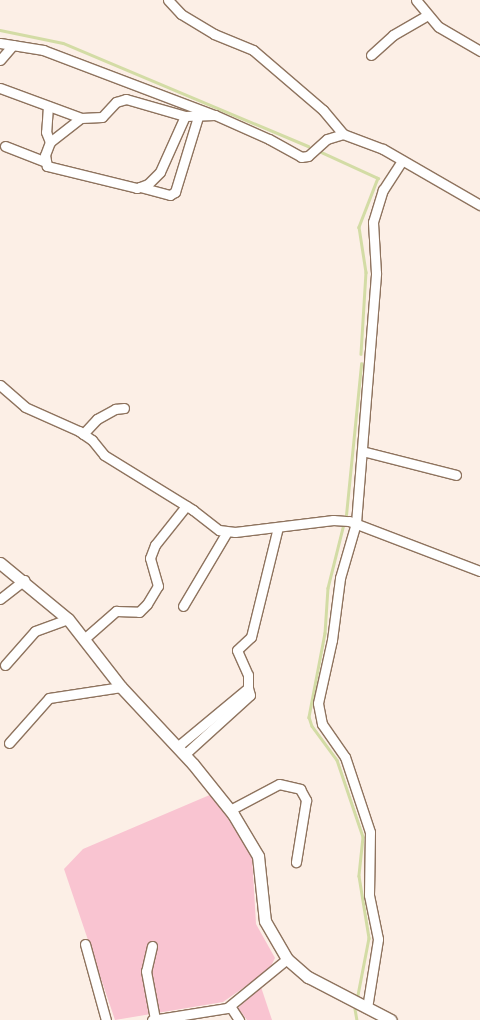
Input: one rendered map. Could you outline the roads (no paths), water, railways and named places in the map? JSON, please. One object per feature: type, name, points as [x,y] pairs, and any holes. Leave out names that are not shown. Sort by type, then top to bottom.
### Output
[{"type":"main road","points":[[0,563],[24,580],[68,619],[121,687],[180,751],[230,810],[258,856],[265,921],[287,959],[308,977],[391,1020]]},
{"type":"street","points":[[168,0],[181,14],[253,50],[323,110],[343,134],[383,149],[480,205]]},
{"type":"street","points":[[416,0],[426,16],[452,38],[480,51]]},
{"type":"street","points":[[371,55],[393,35],[426,16]]},
{"type":"street","points":[[0,43],[43,50],[214,115],[269,139],[301,157],[311,153],[320,144],[343,134]]},
{"type":"street","points":[[0,60],[14,45]]},
{"type":"street","points":[[0,88],[81,118],[102,117],[121,99],[132,99],[185,116],[214,115]]},
{"type":"street","points":[[46,162],[50,142],[46,132],[48,106]]},
{"type":"street","points":[[140,187],[148,184],[160,172],[185,116]]},
{"type":"street","points":[[5,146],[46,162],[47,166],[56,169],[140,187],[170,196],[175,192],[198,117]]},
{"type":"street","points":[[50,142],[81,118]]},
{"type":"street","points":[[367,1008],[378,939],[368,895],[370,832],[345,758],[322,724],[318,703],[332,640],[340,578],[356,524],[376,273],[373,222],[383,190],[402,161]]},
{"type":"street","points":[[0,385],[25,407],[83,434],[104,455],[186,506],[219,530],[227,532],[332,520],[356,524],[394,541],[480,571]]},
{"type":"street","points":[[83,434],[97,420],[114,409],[124,408]]},
{"type":"street","points":[[362,451],[456,475]]},
{"type":"street","points":[[84,639],[116,611],[139,612],[147,604],[158,586],[150,558],[155,545],[186,506]]},
{"type":"street","points":[[180,751],[248,688],[248,675],[237,650],[252,637],[278,526]]},
{"type":"street","points":[[183,606],[227,532]]},
{"type":"street","points":[[0,600],[24,580]]},
{"type":"street","points":[[5,665],[34,631],[68,619]]},
{"type":"street","points":[[9,743],[49,698],[121,687]]},
{"type":"street","points":[[230,810],[279,784],[300,789],[306,800],[296,862]]},
{"type":"street","points":[[85,944],[106,1020]]},
{"type":"street","points":[[152,946],[146,972],[153,1020],[230,1006],[287,959]]},
{"type":"street","points":[[230,1006],[239,1020]]},
{"type":"waterway","points":[[0,30],[63,43],[308,146]]},
{"type":"waterway","points":[[321,152],[378,178],[359,227],[366,272],[361,354]]},
{"type":"waterway","points":[[346,515],[361,364]]},
{"type":"waterway","points":[[344,524],[328,588],[325,633],[309,717],[312,726],[337,760],[363,837],[359,876],[369,938],[358,995]]},
{"type":"waterway","points":[[355,1009],[357,1020]]}]
